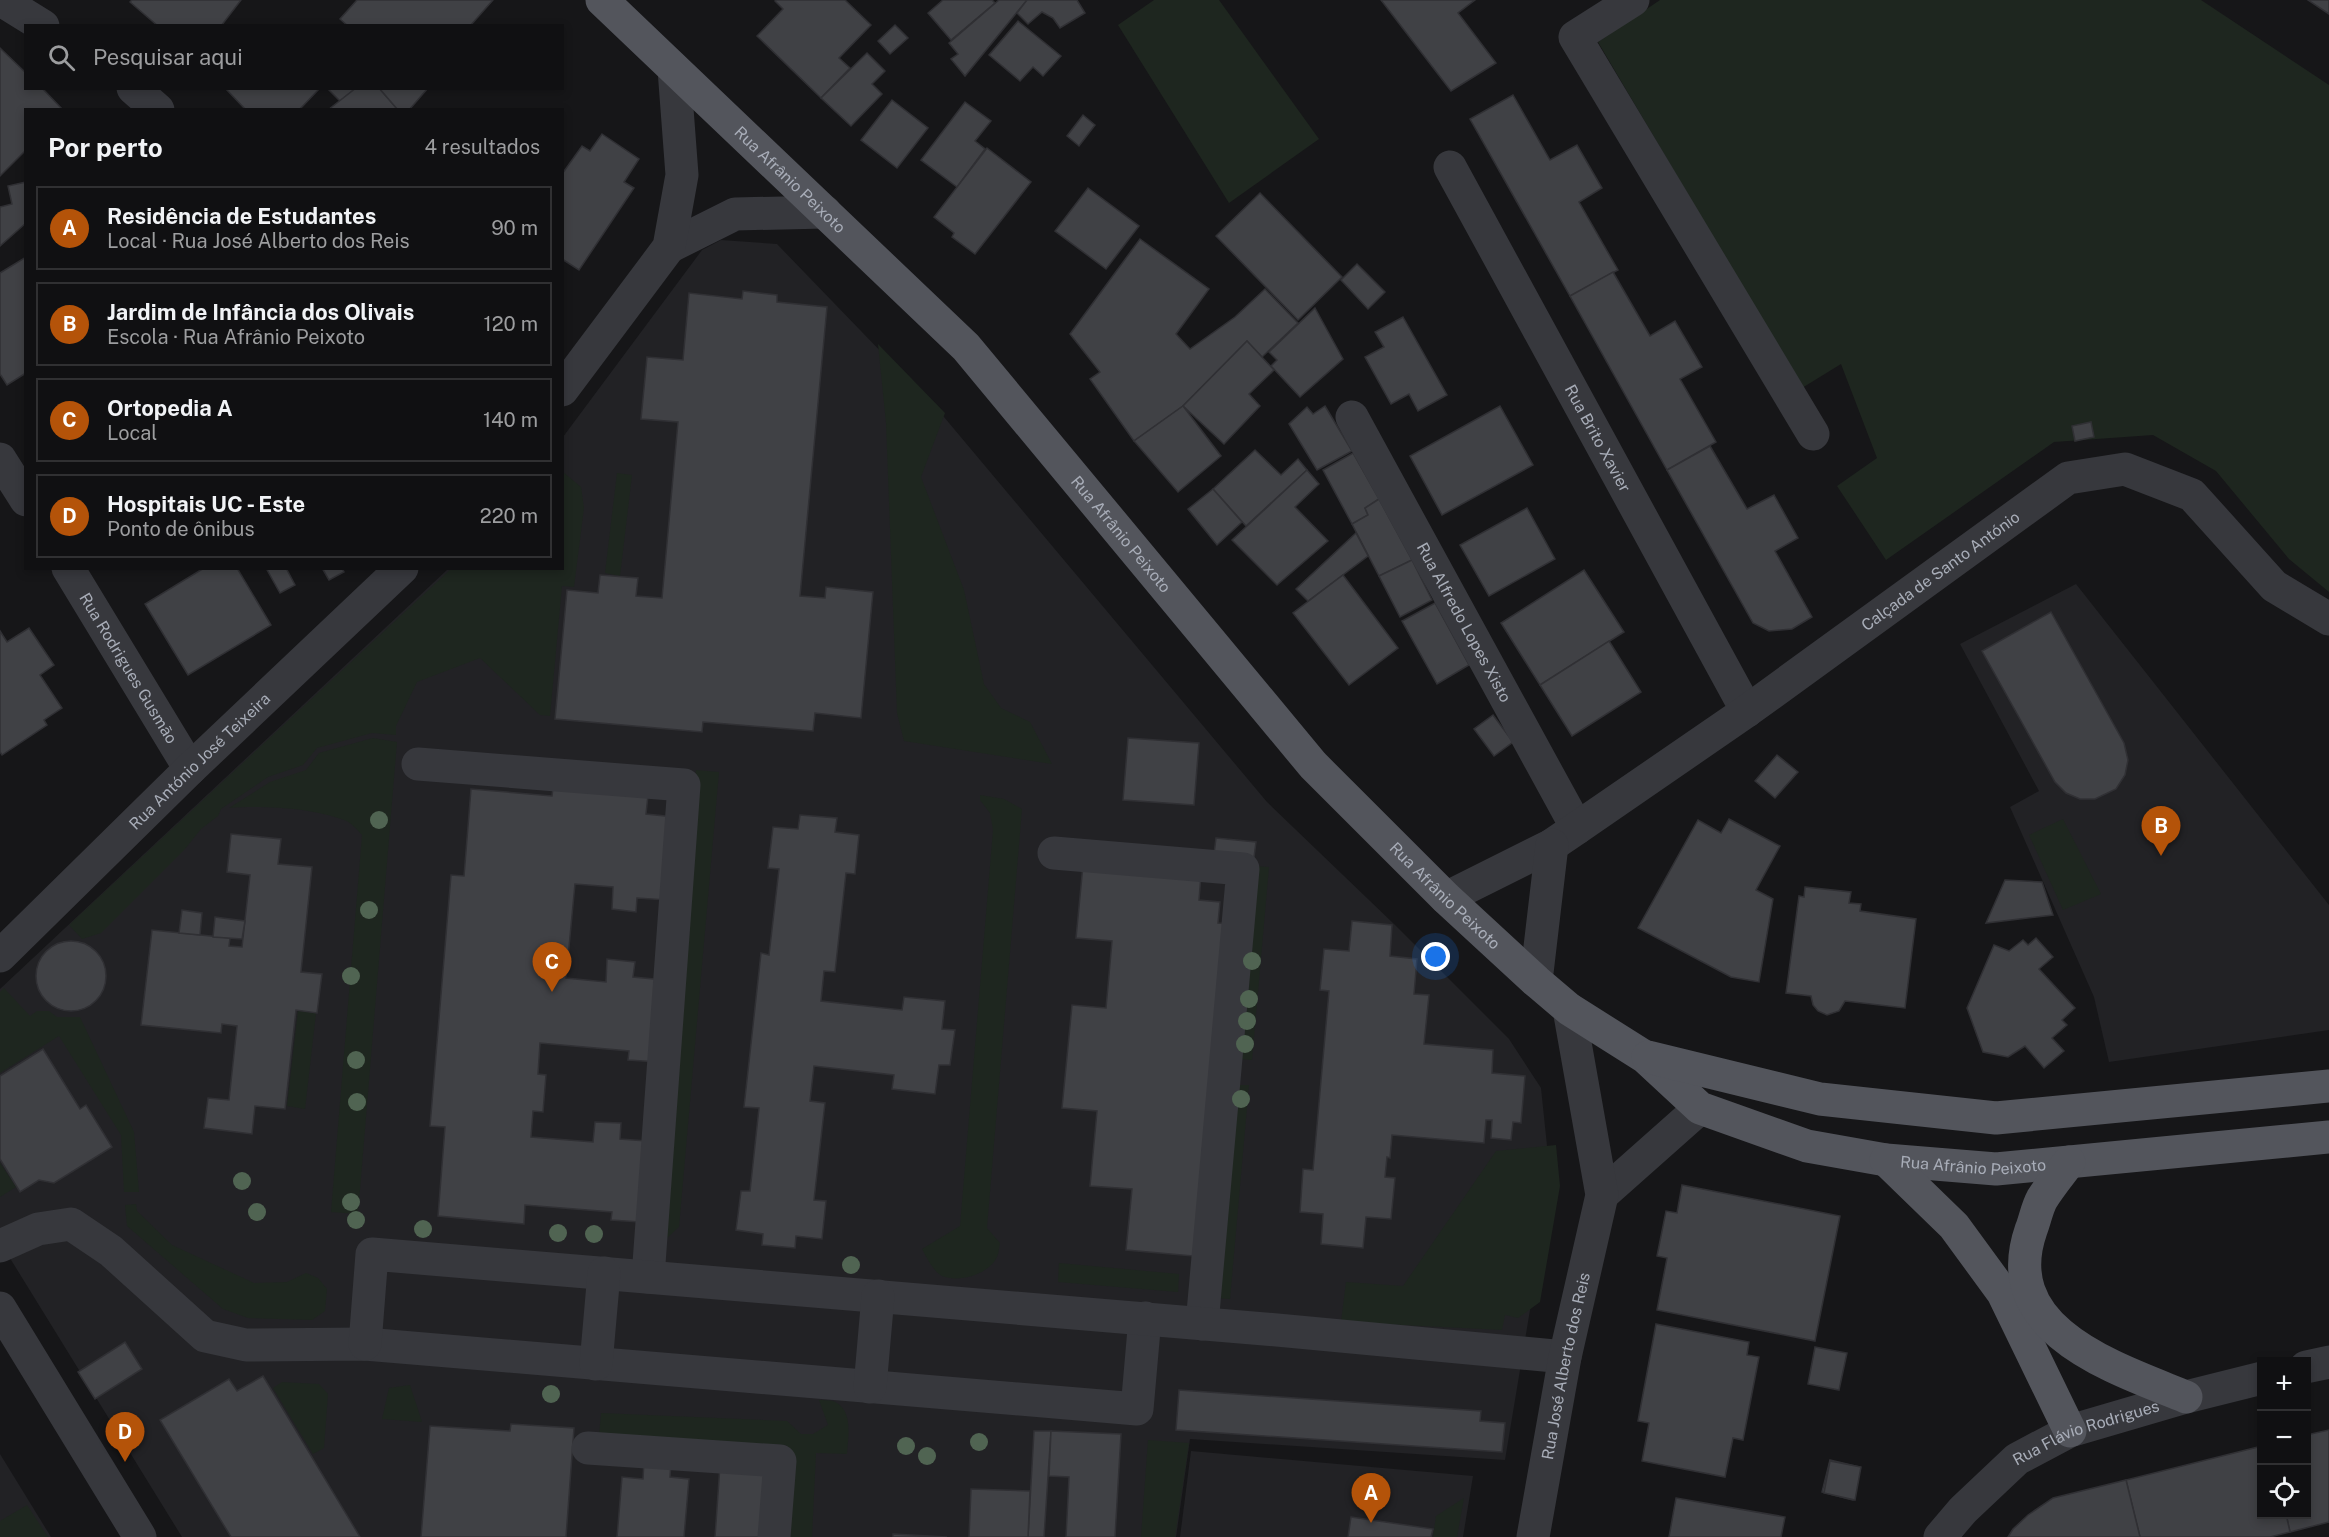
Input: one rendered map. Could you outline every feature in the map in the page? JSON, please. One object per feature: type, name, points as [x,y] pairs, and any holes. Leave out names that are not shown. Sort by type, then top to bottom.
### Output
[{"type":"main road","name":"Rua Afrânio Peixoto","points":[[602,0],[966,347],[1313,765],[1446,898],[1536,981],[1569,1009],[1645,1057],[1700,1108],[1808,1146],[1886,1160],[1996,1169],[2329,1137]]},
{"type":"main road","name":"Rua Afrânio Peixoto","points":[[1645,1057],[1820,1099],[1996,1118],[2329,1086]]},
{"type":"main road","points":[[1886,1160],[1954,1226],[2003,1293],[2070,1431]]},
{"type":"main road","points":[[2069,1162],[2042,1200],[2025,1247],[2031,1299],[2061,1335],[2102,1362],[2186,1397]]},
{"type":"street","points":[[1,0],[40,24]]},
{"type":"street","points":[[1633,0],[1575,37],[1813,434]]},
{"type":"street","points":[[564,387],[669,247],[682,176],[674,69]]},
{"type":"street","points":[[135,90],[156,108]]},
{"type":"street","name":"Rua Brito Xavier","points":[[1450,167],[1747,711]]},
{"type":"street","points":[[669,247],[735,214],[825,213]]},
{"type":"street","name":"Rua Alfredo Lopes Xisto","points":[[1352,417],[1565,837]]},
{"type":"street","points":[[0,459],[24,497]]},
{"type":"street","name":"Calçada de Santo António","points":[[1446,898],[1565,837],[1747,711],[2068,478],[2125,469],[2192,495],[2274,586],[2329,619]]},
{"type":"street","name":"Rua Rodrigues Gusmão","points":[[69,570],[190,768]]},
{"type":"street","name":"Rua António José Teixeira","points":[[0,956],[190,768],[400,570]]},
{"type":"street","points":[[418,764],[684,785],[648,1277]]},
{"type":"street","points":[[1536,981],[1565,837]]},
{"type":"street","points":[[1054,853],[1243,869],[1202,1324]]},
{"type":"street","name":"Rua José Alberto dos Reis","points":[[1533,1537],[1565,1357],[1602,1195],[1569,1009]]},
{"type":"street","points":[[1602,1195],[1700,1108]]},
{"type":"street","points":[[0,1246],[38,1229],[71,1224],[111,1251],[206,1336],[246,1345],[364,1344],[1137,1409],[1145,1318]]},
{"type":"street","points":[[364,1344],[372,1254],[1145,1318],[1565,1357]]},
{"type":"street","points":[[596,1364],[604,1273]]},
{"type":"street","points":[[870,1387],[878,1296]]},
{"type":"street","points":[[0,1308],[140,1537]]},
{"type":"street","points":[[2311,1366],[2329,1362]]},
{"type":"street","name":"Rua Flávio Rodrigues","points":[[1940,1537],[1963,1510],[2017,1459],[2070,1431],[2186,1397],[2257,1379]]},
{"type":"street","points":[[588,1448],[780,1461],[774,1537]]},
{"type":"shaded area","points":[[1154,0],[1219,0],[1319,139],[1229,203],[1118,25]]},
{"type":"shaded area","points":[[1660,0],[2201,0],[2329,85],[2329,592],[2289,559],[2216,471],[2153,435],[2054,442],[1886,560],[1837,486],[1877,458],[1841,364],[1802,388],[1598,42]]},
{"type":"shaded area","points":[[721,240],[777,244],[944,417],[1267,802],[1509,1039],[1541,1088],[1551,1184],[1505,1460],[1190,1439],[1176,1537],[182,1537],[0,1242],[0,989],[447,570],[564,570],[564,436],[702,250]]},
{"type":"shaded area","points":[[878,344],[945,413],[921,477],[964,590],[984,684],[1001,708],[1030,722],[1052,764],[904,741],[897,713],[886,423]]},
{"type":"shaded area","points":[[564,473],[581,487],[584,508],[574,587],[562,586],[550,716],[540,715],[480,658],[417,682],[396,726],[396,735],[372,733],[317,748],[303,765],[268,777],[221,809],[218,816],[201,829],[185,849],[101,933],[82,939],[69,925],[450,570],[564,570]]},
{"type":"shaded area","points":[[617,473],[632,475],[620,576],[605,573]]},
{"type":"shaded area","points":[[2076,584],[2329,905],[2329,1030],[2109,1062],[2094,997],[2010,807],[2039,791],[1960,644]]},
{"type":"shaded area","points":[[373,738],[397,742],[358,1214],[331,1212],[362,835],[347,821],[318,813],[272,807],[229,808],[270,782],[306,770],[319,753]]},
{"type":"shaded area","points":[[696,770],[719,772],[679,1227],[666,1239],[656,1219]]},
{"type":"shaded area","points":[[980,795],[1004,799],[1022,809],[987,1228],[1000,1243],[997,1257],[988,1268],[973,1276],[949,1278],[939,1274],[930,1264],[922,1249],[960,1226],[993,830],[990,813],[980,800]]},
{"type":"shaded area","points":[[2063,819],[2101,894],[2063,910],[2029,835]]},
{"type":"shaded area","points":[[1255,866],[1269,867],[1252,1060],[1238,1059]]},
{"type":"shaded area","points":[[4,988],[30,1016],[37,1011],[49,1011],[57,1017],[80,1017],[134,1132],[139,1192],[124,1192],[121,1135],[59,1036],[0,1073],[0,992]]},
{"type":"shaded area","points":[[298,1011],[316,1013],[305,1109],[287,1106]]},
{"type":"shaded area","points":[[1236,1085],[1249,1085],[1230,1299],[1216,1298]]},
{"type":"shaded area","points":[[1556,1145],[1560,1186],[1540,1302],[1518,1318],[1505,1315],[1502,1330],[1341,1322],[1346,1282],[1403,1286],[1496,1151]]},
{"type":"shaded area","points":[[0,1163],[16,1187],[0,1197]]},
{"type":"shaded area","points":[[136,1204],[137,1211],[172,1245],[254,1283],[287,1282],[306,1273],[318,1278],[327,1289],[325,1311],[312,1320],[248,1318],[223,1309],[127,1226],[125,1205]]},
{"type":"shaded area","points":[[1059,1263],[1179,1274],[1178,1292],[1058,1282]]},
{"type":"shaded area","points":[[282,1382],[319,1384],[328,1394],[324,1448],[313,1454],[273,1388]]},
{"type":"shaded area","points":[[410,1385],[422,1422],[382,1419],[389,1388]]},
{"type":"shaded area","points":[[819,1400],[833,1401],[844,1410],[848,1424],[848,1440],[847,1454],[816,1453],[812,1537],[787,1537],[791,1451],[786,1445],[599,1436],[601,1413],[787,1421],[801,1434],[813,1434],[828,1425]]},
{"type":"shaded area","points":[[1148,1440],[1189,1443],[1175,1537],[1141,1537]]},
{"type":"shaded area","points":[[1191,1451],[1473,1476],[1463,1537],[1180,1537]]},
{"type":"shaded area","points":[[0,1454],[51,1537],[0,1537]]},
{"type":"shaded area","points":[[1464,1498],[1457,1537],[1433,1537],[1436,1516]]},
{"type":"shaded area","points":[[27,1505],[48,1537],[0,1537],[0,1521]]},
{"type":"building","points":[[132,0],[241,0],[223,24],[156,24],[130,2]]},
{"type":"building","points":[[357,0],[493,0],[472,24],[346,24],[340,19]]},
{"type":"building","points":[[776,0],[845,0],[871,25],[839,58],[850,68],[821,98],[757,36],[783,9]]},
{"type":"building","points":[[943,0],[992,0],[995,3],[951,40],[928,13]]},
{"type":"building","points":[[999,0],[1027,0],[965,76],[951,59],[958,54],[949,43]]},
{"type":"building","points":[[1027,0],[1077,0],[1085,13],[1060,28],[1053,18],[1042,12],[1028,24],[1017,13]]},
{"type":"building","points":[[1381,0],[1475,0],[1458,13],[1496,63],[1451,91]]},
{"type":"building","points":[[2308,0],[2329,0],[2329,14]]},
{"type":"building","points":[[1018,21],[1061,56],[1043,76],[1033,67],[1020,81],[989,55]]},
{"type":"building","points":[[895,25],[908,38],[890,54],[878,41]]},
{"type":"building","points":[[0,48],[24,71],[24,90],[44,90],[61,108],[24,108],[24,152],[0,176]]},
{"type":"building","points":[[867,53],[885,71],[872,84],[882,94],[851,126],[821,98]]},
{"type":"building","points":[[227,90],[318,90],[301,108],[244,108]]},
{"type":"building","points":[[329,90],[354,90],[340,101]]},
{"type":"building","points":[[353,90],[381,90],[396,108],[331,108]]},
{"type":"building","points":[[381,90],[426,90],[411,108],[396,108]]},
{"type":"building","points":[[1513,95],[1550,160],[1577,145],[1602,188],[1579,202],[1618,270],[1570,296],[1470,119]]},
{"type":"building","points":[[892,100],[928,128],[897,168],[861,140]]},
{"type":"building","points":[[965,102],[991,121],[975,141],[985,149],[957,187],[921,160]]},
{"type":"building","points":[[1083,115],[1095,125],[1079,146],[1067,136]]},
{"type":"building","points":[[602,134],[639,159],[624,182],[634,188],[579,270],[564,260],[564,171],[582,146],[590,151]]},
{"type":"building","points":[[987,148],[1031,182],[975,254],[952,237],[954,233],[934,217]]},
{"type":"building","points":[[24,182],[24,225],[0,246],[0,207],[12,204],[8,186]]},
{"type":"building","points":[[1088,188],[1139,226],[1106,269],[1055,231]]},
{"type":"building","points":[[1260,193],[1342,277],[1298,320],[1216,236]]},
{"type":"building","points":[[1140,239],[1209,289],[1176,334],[1190,349],[1235,317],[1265,289],[1298,323],[1262,357],[1247,341],[1183,406],[1134,441],[1090,379],[1100,372],[1070,334]]},
{"type":"building","points":[[24,258],[24,374],[7,385],[0,374],[0,273]]},
{"type":"building","points":[[1357,264],[1385,292],[1368,309],[1341,280]]},
{"type":"building","points":[[1613,272],[1650,336],[1675,321],[1702,367],[1680,379],[1716,442],[1667,470],[1570,296]]},
{"type":"building","points":[[743,291],[777,295],[777,302],[827,307],[800,596],[825,598],[826,587],[873,592],[861,718],[815,713],[813,731],[703,722],[702,732],[555,719],[567,590],[598,593],[600,575],[638,578],[636,596],[662,598],[678,422],[641,419],[647,357],[683,360],[689,293],[742,299]]},
{"type":"building","points":[[1315,308],[1343,359],[1300,397],[1271,366],[1277,360],[1269,352]]},
{"type":"building","points":[[1403,317],[1447,395],[1418,411],[1409,394],[1391,404],[1365,357],[1384,347],[1375,332]]},
{"type":"building","points":[[1247,341],[1274,370],[1249,394],[1260,406],[1224,444],[1183,406]]},
{"type":"building","points":[[1183,406],[1221,456],[1178,492],[1134,441]]},
{"type":"building","points":[[1325,406],[1352,451],[1317,470],[1289,424],[1307,407],[1313,414]]},
{"type":"building","points":[[1500,406],[1533,465],[1442,515],[1410,456]]},
{"type":"building","points":[[2091,422],[2094,437],[2075,441],[2072,426]]},
{"type":"building","points":[[1710,446],[1747,509],[1774,495],[1798,538],[1775,551],[1812,617],[1792,629],[1769,631],[1753,623],[1667,470]]},
{"type":"building","points":[[1255,450],[1281,475],[1298,459],[1307,470],[1246,526],[1213,489]]},
{"type":"building","points":[[1353,453],[1379,499],[1365,508],[1368,515],[1352,524],[1323,470]]},
{"type":"building","points":[[1307,470],[1319,484],[1295,507],[1328,541],[1277,585],[1232,540]]},
{"type":"building","points":[[1213,489],[1242,522],[1217,545],[1188,509]]},
{"type":"building","points":[[1379,499],[1412,560],[1379,576],[1352,524],[1368,515],[1365,508]]},
{"type":"building","points":[[1527,508],[1555,559],[1489,596],[1460,545]]},
{"type":"building","points":[[1356,533],[1368,556],[1308,601],[1296,589]]},
{"type":"building","points":[[1412,560],[1432,600],[1400,617],[1379,576]]},
{"type":"building","points":[[201,570],[238,570],[271,625],[188,675],[145,604]]},
{"type":"building","points":[[267,570],[287,570],[295,585],[280,593]]},
{"type":"building","points":[[323,570],[343,570],[344,572],[329,580]]},
{"type":"building","points":[[1584,570],[1624,632],[1540,685],[1501,623]]},
{"type":"building","points":[[1343,575],[1398,648],[1349,685],[1293,613]]},
{"type":"building","points":[[1435,603],[1469,665],[1437,684],[1402,621]]},
{"type":"building","points":[[2051,612],[2124,743],[2128,760],[2125,775],[2116,789],[2095,799],[2080,799],[2066,793],[2055,782],[1982,651]]},
{"type":"building","points":[[29,628],[54,665],[40,675],[62,708],[44,720],[47,725],[2,755],[0,752],[0,631],[7,642]]},
{"type":"building","points":[[1609,641],[1641,692],[1572,736],[1540,685]]},
{"type":"building","points":[[1493,715],[1513,742],[1494,756],[1474,729]]},
{"type":"building","points":[[1128,738],[1199,743],[1194,805],[1123,800]]},
{"type":"building","points":[[1777,755],[1798,772],[1775,798],[1755,781]]},
{"type":"building","points":[[554,779],[649,786],[646,814],[675,817],[667,900],[637,898],[636,912],[612,909],[613,887],[575,884],[566,978],[606,982],[607,959],[635,962],[633,977],[665,980],[658,1062],[628,1060],[629,1051],[540,1043],[538,1074],[546,1075],[543,1112],[533,1111],[531,1137],[593,1142],[595,1122],[621,1123],[620,1139],[647,1141],[640,1222],[611,1220],[612,1212],[525,1205],[524,1224],[438,1216],[445,1127],[430,1126],[451,875],[464,876],[471,789],[552,796]]},
{"type":"building","points":[[800,815],[837,818],[835,832],[859,835],[855,874],[846,873],[835,972],[824,971],[821,1001],[902,1010],[904,997],[945,1001],[942,1029],[955,1030],[950,1065],[939,1065],[935,1094],[892,1089],[894,1075],[814,1066],[810,1101],[825,1103],[814,1200],[826,1201],[822,1239],[796,1236],[795,1248],[762,1245],[763,1234],[736,1230],[741,1191],[750,1191],[759,1108],[744,1107],[761,953],[769,955],[779,869],[768,868],[773,827],[798,829]]},
{"type":"building","points":[[1729,819],[1780,846],[1756,890],[1773,899],[1759,982],[1731,977],[1638,928],[1698,820],[1721,833]]},
{"type":"building","points":[[231,834],[281,839],[278,864],[312,867],[301,972],[322,974],[317,1013],[296,1010],[285,1109],[255,1106],[252,1134],[204,1128],[208,1098],[229,1100],[237,1026],[222,1024],[221,1033],[141,1025],[152,930],[230,938],[229,946],[242,947],[250,875],[227,872]]},
{"type":"building","points":[[1216,838],[1256,842],[1253,865],[1213,862]]},
{"type":"building","points":[[1083,865],[1201,875],[1199,900],[1220,902],[1218,923],[1232,924],[1193,1256],[1126,1250],[1132,1189],[1090,1186],[1097,1111],[1062,1108],[1072,1005],[1106,1008],[1112,941],[1076,938]]},
{"type":"building","points":[[2005,880],[2042,882],[2053,915],[1986,923]]},
{"type":"building","points":[[1805,887],[1851,892],[1849,903],[1861,904],[1860,911],[1916,919],[1905,1008],[1845,1001],[1839,1011],[1827,1015],[1818,1011],[1813,1005],[1811,996],[1786,993],[1799,896],[1804,897]]},
{"type":"building","points":[[182,910],[202,913],[200,935],[179,933]]},
{"type":"building","points":[[215,917],[245,921],[242,939],[213,937]]},
{"type":"building","points":[[1352,921],[1392,925],[1390,956],[1417,959],[1414,994],[1429,995],[1424,1044],[1493,1050],[1492,1073],[1525,1076],[1521,1123],[1513,1122],[1511,1140],[1491,1138],[1492,1120],[1486,1120],[1484,1143],[1392,1135],[1390,1158],[1387,1157],[1385,1177],[1395,1178],[1391,1219],[1366,1217],[1363,1248],[1321,1244],[1323,1214],[1300,1212],[1303,1169],[1313,1170],[1329,991],[1320,990],[1324,949],[1349,951]]},
{"type":"building","points":[[2036,938],[2053,957],[2039,969],[2075,1008],[2062,1020],[2067,1025],[2052,1038],[2064,1051],[2044,1068],[2025,1046],[2008,1057],[1983,1052],[1967,1008],[1994,945],[2009,951],[2023,940],[2028,945]]},
{"type":"building","points":[[71,941],[90,947],[100,957],[106,976],[100,995],[90,1005],[71,1011],[52,1005],[42,995],[36,976],[42,957],[52,947]]},
{"type":"building","points":[[43,1049],[80,1109],[86,1105],[112,1147],[54,1183],[39,1180],[20,1192],[0,1159],[0,1076]]},
{"type":"building","points":[[1682,1185],[1840,1216],[1815,1341],[1657,1310],[1667,1258],[1657,1256],[1666,1211],[1677,1213]]},
{"type":"building","points":[[1656,1324],[1749,1342],[1747,1355],[1759,1357],[1743,1440],[1733,1438],[1725,1477],[1642,1461],[1649,1423],[1638,1421]]},
{"type":"building","points":[[125,1342],[142,1369],[95,1399],[78,1372]]},
{"type":"building","points":[[1815,1347],[1847,1353],[1839,1390],[1808,1384]]},
{"type":"building","points":[[263,1376],[360,1537],[231,1537],[160,1420],[229,1379],[237,1391]]},
{"type":"building","points":[[1179,1390],[1481,1411],[1480,1421],[1505,1423],[1502,1452],[1176,1430]]},
{"type":"building","points":[[511,1424],[574,1428],[566,1537],[421,1537],[430,1426],[510,1431]]},
{"type":"building","points":[[2329,1430],[2329,1522],[2290,1532],[2287,1519],[2311,1519],[2311,1434]]},
{"type":"building","points":[[1034,1431],[1051,1431],[1044,1537],[1028,1537]]},
{"type":"building","points":[[1051,1431],[1121,1434],[1115,1537],[1066,1537],[1069,1477],[1049,1476]]},
{"type":"building","points":[[2257,1447],[2257,1519],[2287,1519],[2290,1532],[2270,1537],[2140,1537],[2126,1480]]},
{"type":"building","points":[[644,1460],[671,1462],[670,1477],[689,1479],[684,1537],[617,1537],[622,1477],[643,1479]]},
{"type":"building","points":[[1830,1460],[1860,1467],[1853,1500],[1822,1492]]},
{"type":"building","points":[[1830,1461],[1861,1467],[1855,1500],[1824,1493]]},
{"type":"building","points":[[720,1465],[770,1469],[764,1537],[715,1537]]},
{"type":"building","points":[[2126,1480],[2140,1537],[2008,1537],[2028,1515],[2053,1498]]},
{"type":"building","points":[[971,1489],[1030,1491],[1028,1537],[969,1537]]},
{"type":"building","points":[[1676,1498],[1785,1517],[1781,1537],[1669,1537]]},
{"type":"building","points":[[1351,1517],[1433,1529],[1431,1537],[1348,1537]]},
{"type":"building","points":[[893,1534],[947,1537],[893,1537]]},
{"type":"place","name":"Jardim de Infância dos Olivais","points":[[2161,856]]},
{"type":"place","name":"Ortopedia A","points":[[552,992]]},
{"type":"place","name":"Hospitais UC - Este","points":[[125,1462]]},
{"type":"place","name":"Residência de Estudantes","points":[[1371,1523]]}]
